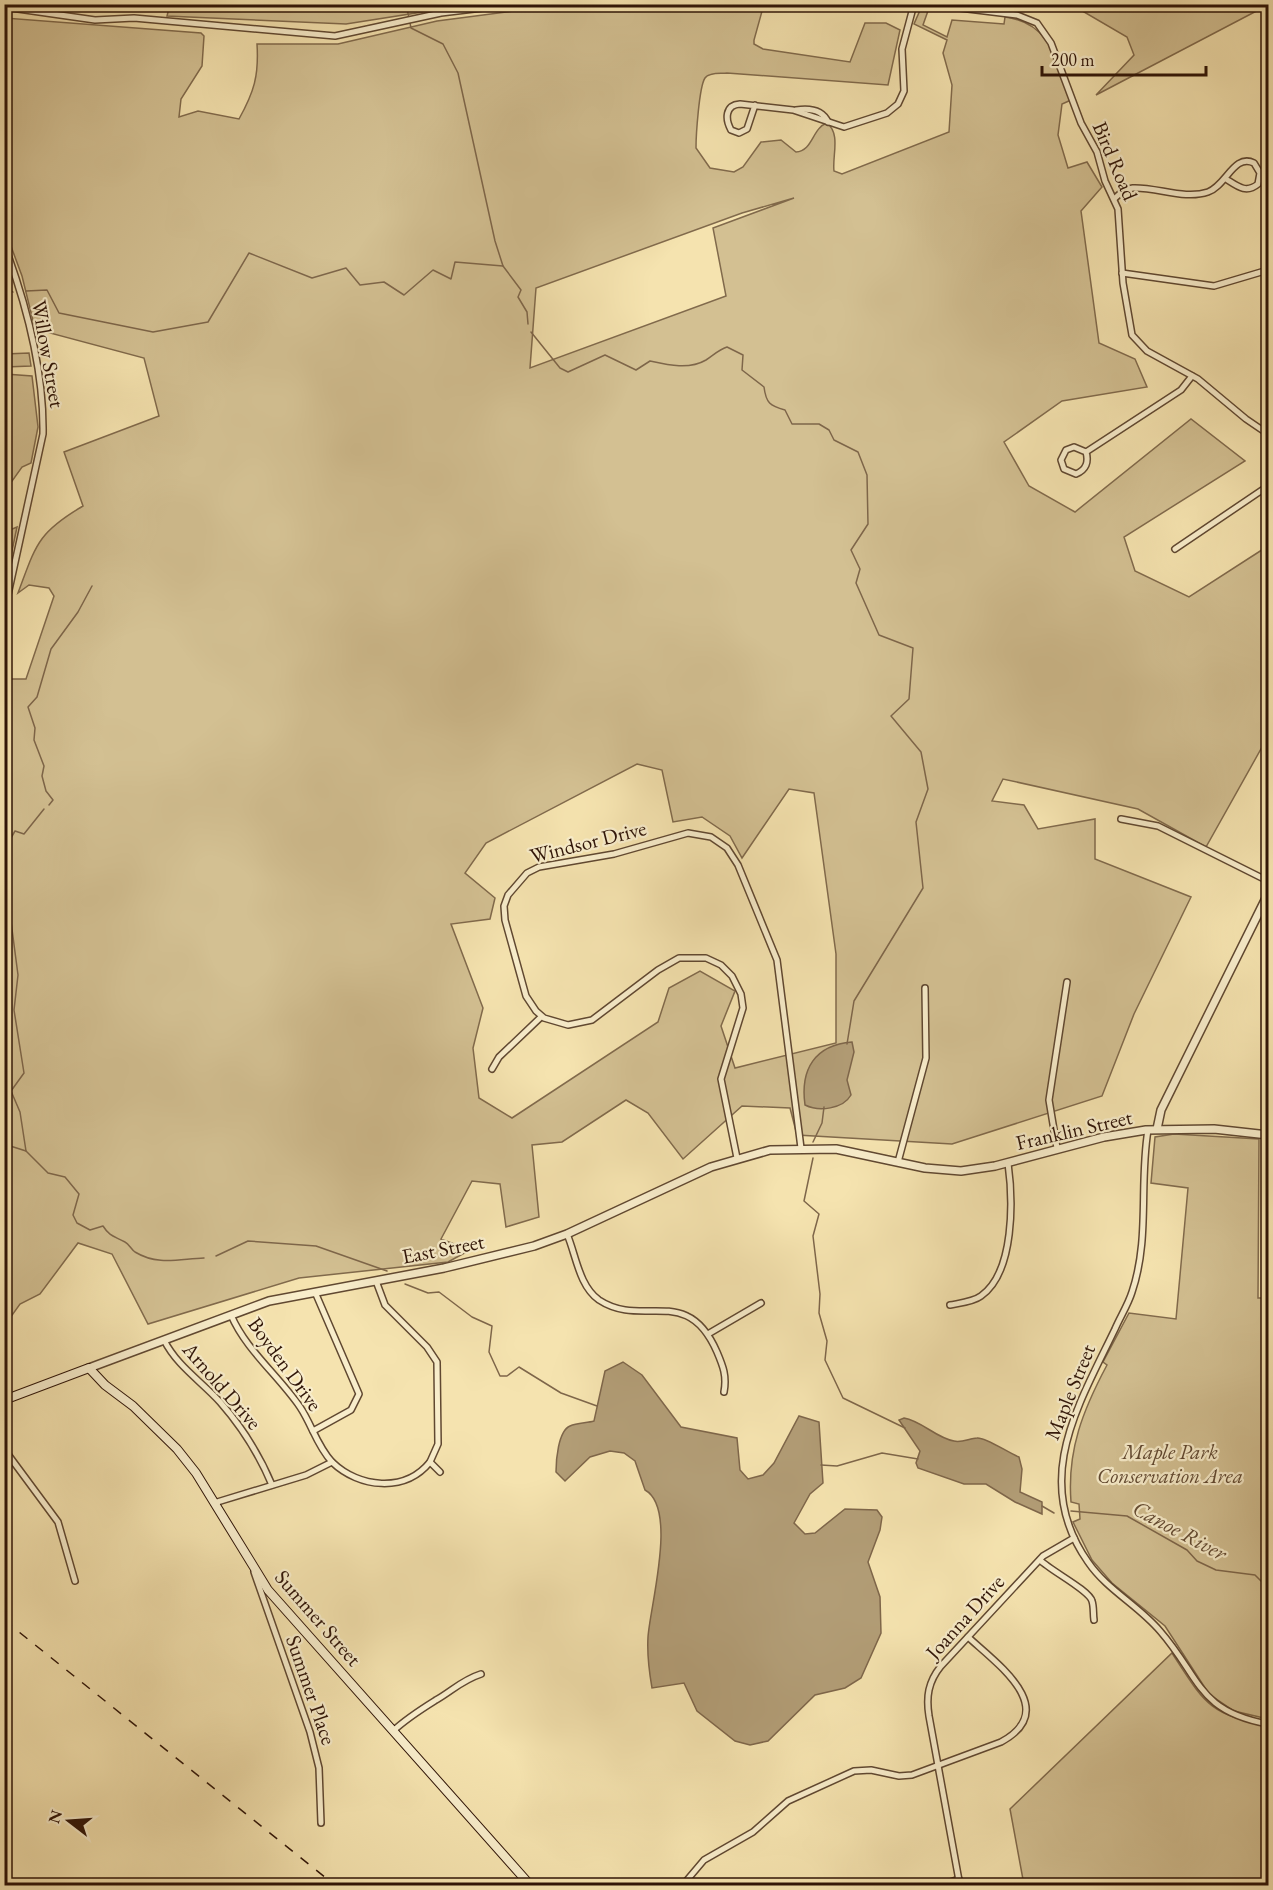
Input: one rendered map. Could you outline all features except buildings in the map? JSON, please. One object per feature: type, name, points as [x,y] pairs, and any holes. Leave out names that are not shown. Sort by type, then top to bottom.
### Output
[{"type":"main road","name":"East Street","points":[[4,1400],[89,1368]]},
{"type":"main road","name":"Summer Street","points":[[89,1368],[105,1385],[166,1436],[196,1473],[254,1570],[531,1886]]},
{"type":"street","points":[[4,7],[94,20],[134,18],[335,36],[410,20],[516,4]]},
{"type":"street","points":[[755,105],[747,129],[739,133],[731,130],[727,116],[730,106],[737,103],[816,111],[824,115],[828,122],[851,126],[887,113],[898,104],[905,85],[903,40],[914,4]]},
{"type":"street","name":"Bird Road","points":[[927,4],[1017,15],[1031,20],[1042,28],[1056,53],[1081,123],[1097,152],[1105,181],[1121,220],[1122,273],[1130,328],[1136,342],[1154,356],[1192,376],[1245,419],[1269,434]]},
{"type":"street","points":[[1114,199],[1124,190],[1137,187],[1201,194],[1214,189],[1226,179],[1236,164],[1244,161],[1254,163],[1260,173],[1257,184],[1248,189],[1240,188],[1226,179]]},
{"type":"street","name":"Willow Street","points":[[4,244],[15,273],[38,372],[43,434],[4,613]]},
{"type":"street","points":[[1122,273],[1214,286],[1227,284],[1250,273],[1269,270]]},
{"type":"street","points":[[1086,452],[1181,390],[1192,376]]},
{"type":"street","points":[[1074,447],[1086,452],[1088,462],[1083,470],[1076,474],[1064,469],[1061,460],[1066,450],[1074,447]]},
{"type":"street","points":[[1174,549],[1269,486]]},
{"type":"street","points":[[1121,819],[1158,826],[1269,881]]},
{"type":"street","name":"Windsor Drive","points":[[541,1017],[526,996],[505,920],[504,906],[508,895],[521,878],[539,867],[614,854],[682,834],[694,832],[711,837],[724,845],[733,856],[775,952],[781,980],[801,1148]]},
{"type":"street","points":[[1157,1129],[1161,1110],[1269,894]]},
{"type":"street","points":[[492,1069],[499,1057],[541,1017],[568,1025],[592,1020],[658,970],[679,958],[700,956],[721,965],[732,976],[743,1001],[741,1018],[725,1060],[721,1079],[737,1158]]},
{"type":"street","points":[[1057,1148],[1049,1100],[1067,982]]},
{"type":"street","points":[[898,1162],[925,1064],[925,988]]},
{"type":"street","name":"Franklin Street","points":[[888,1159],[951,1171],[985,1168],[1057,1148],[1148,1130],[1215,1129],[1269,1135]]},
{"type":"street","name":"Maple Street","points":[[1148,1130],[1144,1226],[1135,1284],[1080,1402],[1064,1448],[1062,1492],[1068,1523],[1074,1538],[1098,1575],[1161,1632],[1208,1698],[1225,1711],[1269,1724]]},
{"type":"street","name":"East Street","points":[[89,1368],[269,1301],[507,1254],[567,1234],[737,1158],[770,1150],[801,1148],[836,1149],[888,1159]]},
{"type":"street","points":[[950,1305],[978,1298],[998,1278],[1012,1203],[1008,1163]]},
{"type":"street","points":[[567,1234],[585,1284],[599,1299],[618,1308],[669,1311],[687,1316],[708,1334],[726,1376],[724,1392]]},
{"type":"street","points":[[214,1503],[306,1475],[333,1462],[370,1483],[399,1483],[426,1468],[438,1444],[437,1362],[428,1347],[385,1305],[376,1281]]},
{"type":"street","points":[[313,1431],[351,1410],[359,1394],[315,1292]]},
{"type":"street","points":[[708,1334],[761,1303]]},
{"type":"street","name":"Boyden Drive","points":[[231,1315],[244,1339],[289,1393],[333,1462]]},
{"type":"street","name":"Arnold Drive","points":[[164,1340],[177,1362],[219,1402],[241,1427],[272,1485]]},
{"type":"street","points":[[4,1449],[58,1522],[75,1581]]},
{"type":"street","points":[[430,1462],[440,1472]]},
{"type":"street","name":"Joanna Drive","points":[[960,1882],[927,1704],[928,1690],[936,1672],[1040,1560],[1051,1550],[1074,1538]]},
{"type":"street","points":[[1040,1560],[1054,1574],[1086,1591],[1092,1600],[1094,1620]]},
{"type":"street","name":"Summer Place","points":[[254,1570],[310,1732],[319,1768],[321,1823]]},
{"type":"street","points":[[682,1886],[704,1860],[747,1837],[788,1801],[854,1771],[871,1770],[906,1776],[997,1744],[1017,1730],[1024,1714],[1025,1699],[1014,1680],[968,1637]]},
{"type":"street","points":[[393,1731],[411,1714],[439,1699],[462,1681],[481,1674]]},
{"type":"street","points":[[939,1886],[960,1882]]},
{"type":"green space","points":[[170,4],[467,5],[346,24],[167,16]]},
{"type":"green space","points":[[764,4],[754,44],[763,49],[850,62],[865,23],[886,23],[900,30],[888,85],[727,73],[707,76],[703,83],[700,101],[696,148],[710,168],[734,172],[743,167],[761,142],[781,140],[796,152],[802,151],[818,130],[827,123],[835,139],[834,171],[842,174],[949,132],[952,85],[943,53],[947,40],[914,24],[921,8],[929,8],[923,25],[947,37],[952,20],[1004,24],[1005,17],[1033,27],[1043,36],[1056,59],[1071,100],[1062,104],[1058,135],[1068,168],[1087,162],[1102,187],[1081,211],[1099,343],[1135,359],[1147,387],[1062,401],[1004,442],[1029,486],[1075,512],[1191,419],[1245,461],[1124,537],[1135,571],[1189,597],[1268,546],[1268,741],[1266,740],[1206,847],[1138,809],[1003,779],[992,801],[1024,805],[1038,829],[1095,819],[1095,859],[1191,897],[1134,1014],[1102,1096],[952,1144],[797,1135],[790,1108],[742,1106],[683,1159],[648,1113],[626,1100],[562,1142],[532,1145],[539,1217],[506,1227],[500,1184],[472,1181],[441,1239],[470,1250],[448,1262],[299,1278],[148,1324],[112,1254],[78,1243],[40,1294],[20,1304],[5,1325],[5,679],[26,679],[54,596],[49,588],[29,585],[18,593],[34,551],[40,542],[56,524],[83,506],[64,452],[159,416],[144,358],[35,329],[22,276],[5,230],[5,18],[201,33],[204,36],[202,66],[181,99],[179,117],[198,111],[239,119],[254,83],[257,44],[338,44],[437,21],[561,5]],"holes":[[[794,198],[713,228],[726,296],[530,368],[536,288],[742,213]],[[637,764],[662,770],[673,822],[702,817],[730,836],[742,858],[789,789],[814,793],[836,954],[836,1043],[735,1068],[721,1026],[735,991],[700,971],[669,988],[658,1022],[512,1118],[479,1098],[473,1048],[483,1008],[451,924],[490,919],[495,898],[465,873],[486,843]]]},
{"type":"green space","points":[[1268,4],[1096,95],[1134,55],[1127,37],[1072,5]]},
{"type":"green space","points":[[29,353],[31,366],[5,367],[5,354]]},
{"type":"green space","points":[[5,374],[32,376],[38,427],[31,463],[22,467],[5,491]]},
{"type":"green space","points":[[17,527],[8,570],[5,569],[5,532]]},
{"type":"green space","name":"Maple Park Conservation Area","points":[[1174,1134],[1259,1139],[1258,1298],[1268,1298],[1268,1719],[1234,1711],[1209,1694],[1165,1626],[1112,1583],[1092,1560],[1073,1522],[1080,1519],[1079,1504],[1071,1502],[1070,1483],[1074,1448],[1084,1414],[1107,1365],[1103,1362],[1129,1313],[1176,1319],[1188,1188],[1151,1183],[1155,1137]]},
{"type":"green space","points":[[1172,1653],[1201,1695],[1210,1704],[1232,1716],[1268,1727],[1268,1885],[1024,1885],[1010,1809]]},
{"type":"shaded area","points":[[852,1042],[854,1052],[847,1080],[851,1095],[847,1100],[830,1108],[805,1105],[805,1080],[813,1061],[828,1048]]},
{"type":"shaded area","points":[[623,1362],[642,1375],[681,1427],[737,1438],[740,1470],[748,1479],[763,1475],[774,1463],[799,1416],[819,1422],[823,1483],[810,1494],[794,1523],[805,1534],[815,1533],[845,1509],[877,1510],[882,1517],[880,1530],[868,1562],[880,1597],[881,1633],[861,1678],[845,1688],[815,1695],[768,1741],[750,1745],[735,1741],[697,1711],[684,1683],[652,1688],[648,1662],[648,1637],[660,1559],[660,1516],[655,1500],[645,1490],[635,1461],[624,1453],[610,1451],[590,1457],[565,1481],[556,1472],[558,1447],[566,1429],[576,1424],[594,1421],[605,1371]]},
{"type":"shaded area","points":[[904,1418],[917,1422],[941,1437],[954,1441],[981,1438],[1019,1457],[1022,1469],[1020,1492],[1042,1502],[1042,1514],[1015,1502],[986,1484],[964,1484],[918,1468],[916,1463],[920,1451],[899,1420]]},
{"type":"waterway","points":[[406,4],[409,18]]},
{"type":"waterway","points":[[410,23],[411,28],[443,44],[458,73],[495,241],[503,266],[521,290],[518,297],[527,312],[528,324]]},
{"type":"waterway","points":[[26,291],[47,290],[59,313],[153,332],[208,322],[249,253],[312,278],[346,268],[360,285],[384,282],[404,295],[433,270],[451,279],[455,262],[503,266]]},
{"type":"waterway","points":[[4,286],[13,292]]},
{"type":"waterway","points":[[531,332],[560,368],[568,372],[605,355],[636,370],[650,361],[678,366],[693,365],[727,347],[743,355],[742,370],[764,387],[770,403],[785,410],[792,424],[819,424],[829,430],[834,440],[858,452],[867,475],[868,524],[851,550],[860,569],[856,583],[879,635],[913,648],[909,699],[891,716],[921,752],[928,789],[916,822],[923,888],[854,1001],[847,1044]]},
{"type":"waterway","points":[[49,805],[53,800],[46,791],[42,776],[44,766],[34,740],[35,728],[28,707],[37,697],[51,649],[78,612],[92,586]]},
{"type":"waterway","points":[[4,850],[15,831],[24,834],[44,809]]},
{"type":"waterway","points":[[4,908],[10,914],[18,975],[14,1010],[24,1073],[11,1091],[20,1112],[26,1151]]},
{"type":"waterway","points":[[813,1142],[822,1123],[824,1107]]},
{"type":"waterway","name":"Canoe River","points":[[4,1144],[26,1151],[48,1173],[65,1177],[79,1194],[73,1215],[77,1223],[90,1230],[103,1226],[135,1252],[152,1259],[169,1261],[204,1258]]},
{"type":"waterway","points":[[813,1158],[804,1201],[819,1214],[813,1236],[820,1294],[819,1313],[827,1341],[825,1360],[843,1398],[905,1428]]},
{"type":"waterway","name":"Canoe River","points":[[216,1256],[248,1241],[316,1246],[387,1271]]},
{"type":"waterway","name":"Canoe River","points":[[405,1284],[428,1293],[439,1292],[472,1317],[492,1326],[489,1352],[500,1376],[507,1376],[519,1367],[561,1393],[597,1406]]},
{"type":"waterway","name":"Canoe River","points":[[821,1465],[837,1466],[882,1453],[918,1459]]},
{"type":"waterway","name":"Canoe River","points":[[1042,1506],[1054,1513]]},
{"type":"waterway","name":"Canoe River","points":[[1071,1511],[1127,1516],[1187,1550],[1197,1561],[1216,1570],[1255,1575],[1268,1588]]},
{"type":"railway","points":[[4,1620],[336,1886]]}]
